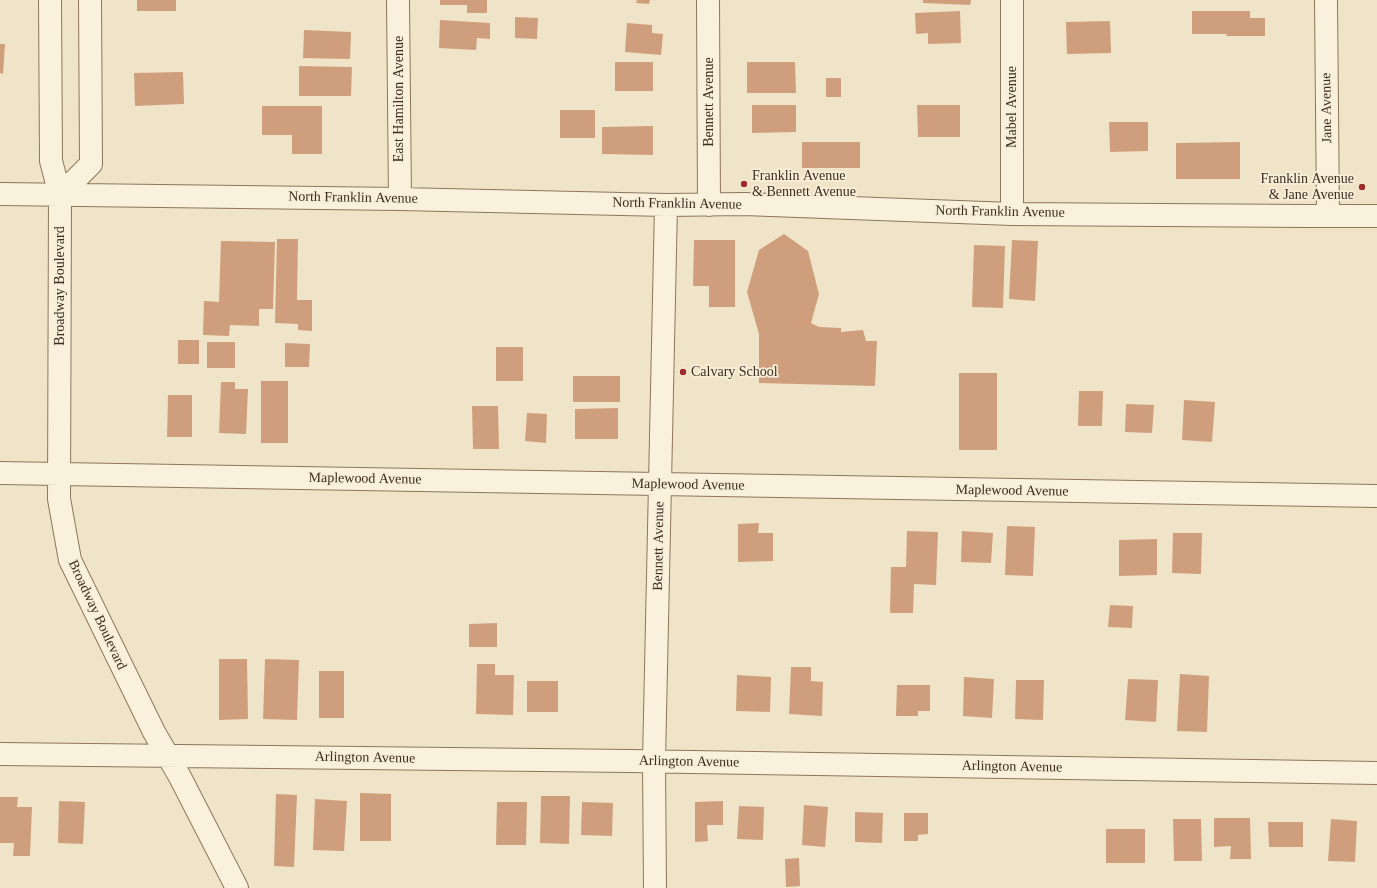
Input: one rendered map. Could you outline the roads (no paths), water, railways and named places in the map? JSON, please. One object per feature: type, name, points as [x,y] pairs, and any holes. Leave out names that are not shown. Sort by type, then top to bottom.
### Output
[{"type":"street","name":"Broadway Boulevard","points":[[50,0],[51,161],[60,195],[58,499],[70,560],[154,732],[237,888]]},
{"type":"street","points":[[60,195],[91,164],[90,0]]},
{"type":"street","name":"East Hamilton Avenue","points":[[398,0],[400,199]]},
{"type":"street","name":"Bennett Avenue","points":[[708,0],[709,205]]},
{"type":"street","name":"Mabel Avenue","points":[[1012,0],[1012,214]]},
{"type":"street","name":"Jane Avenue","points":[[1326,0],[1328,215]]},
{"type":"street","name":"North Franklin Avenue","points":[[0,194],[400,199],[666,205],[744,204],[1012,214],[1377,216]]},
{"type":"street","name":"Bennett Avenue","points":[[655,888],[654,761],[666,205]]},
{"type":"street","name":"Maplewood Avenue","points":[[0,473],[1377,496]]},
{"type":"street","name":"Arlington Avenue","points":[[0,754],[654,761],[1377,773]]},
{"type":"place","name":"Franklin Avenue & Bennett Avenue","points":[[744,184]]},
{"type":"place","name":"Franklin Avenue & Jane Avenue","points":[[1362,187]]},
{"type":"place","name":"Calvary School","points":[[683,372]]}]
